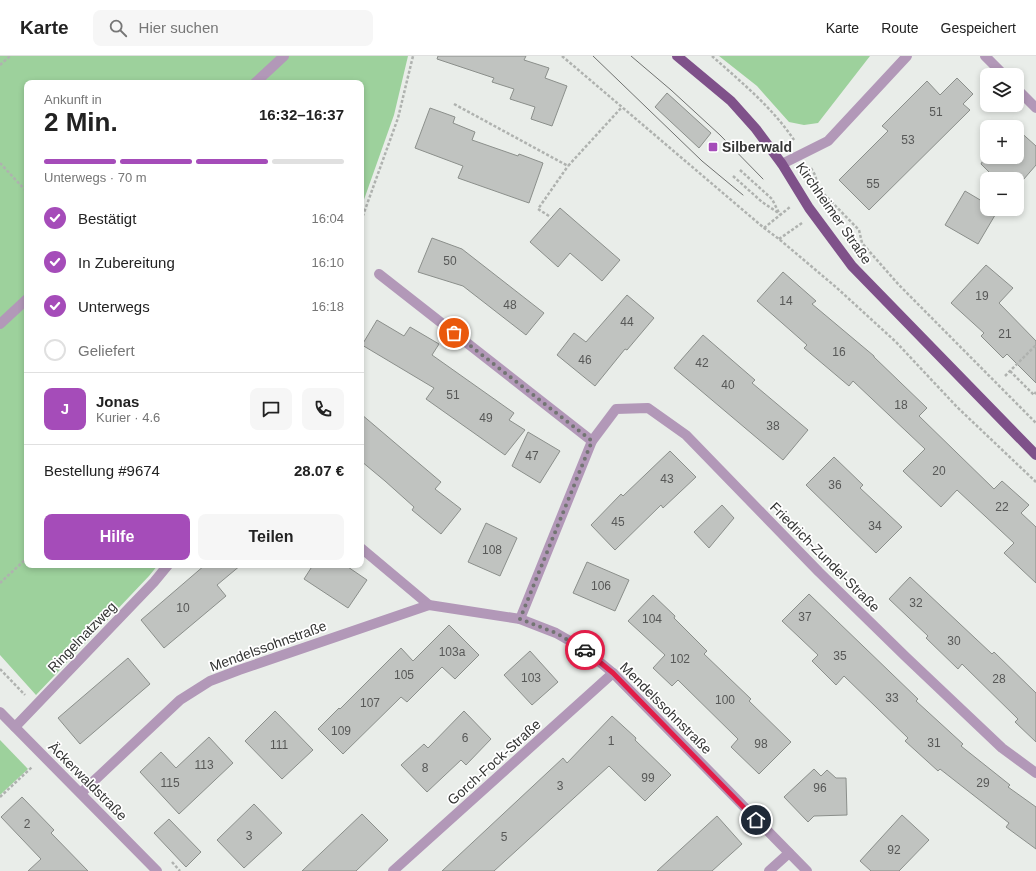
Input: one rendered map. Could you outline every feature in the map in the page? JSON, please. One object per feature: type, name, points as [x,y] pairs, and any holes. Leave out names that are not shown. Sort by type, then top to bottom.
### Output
[{"type":"main road","name":"Kirchheimer Straße","points":[[678,56],[731,101],[756,129],[782,164],[814,214],[852,266],[1036,455]]},
{"type":"street","points":[[259,80],[284,56]]},
{"type":"street","points":[[782,164],[828,140],[907,56]]},
{"type":"street","points":[[985,56],[997,68]]},
{"type":"street","points":[[1024,96],[1036,108]]},
{"type":"street","points":[[379,274],[592,441]]},
{"type":"street","points":[[0,324],[24,302]]},
{"type":"street","name":"Friedrich-Zundel-Straße","points":[[520,619],[592,441],[616,409],[648,408],[686,435],[819,572],[906,657],[1002,748],[1036,773]]},
{"type":"street","points":[[364,551],[429,605]]},
{"type":"street","name":"Ringelnatzweg","points":[[15,727],[154,582],[166,568]]},
{"type":"street","name":"Mendelssohnstraße","points":[[81,793],[180,700],[210,681],[429,605],[520,619],[556,633],[584,649],[613,673],[807,871]]},
{"type":"street","name":"Gorch-Fock-Straße","points":[[393,871],[613,673]]},
{"type":"street","name":"Äckerwaldstraße","points":[[0,712],[157,871]]},
{"type":"street","points":[[769,871],[790,854]]},
{"type":"path","points":[[0,65],[10,56]]},
{"type":"path","points":[[364,213],[398,118],[412,56]]},
{"type":"path","points":[[562,56],[764,228],[837,288],[896,342],[958,407],[1036,482]]},
{"type":"path","points":[[712,56],[784,125],[815,174],[819,189],[859,230],[862,242],[899,285],[1036,423]]},
{"type":"path","points":[[454,104],[568,166]]},
{"type":"path","points":[[549,216],[538,208],[568,166],[622,107]]},
{"type":"path","points":[[0,163],[24,189]]},
{"type":"path","points":[[740,170],[772,199],[780,214]]},
{"type":"path","points":[[733,176],[762,202],[780,214]]},
{"type":"path","points":[[764,228],[780,214],[804,198]]},
{"type":"path","points":[[779,239],[814,214]]},
{"type":"path","points":[[1005,376],[1036,345]]},
{"type":"path","points":[[1010,371],[1035,396]]},
{"type":"path","points":[[1035,396],[1036,392]]},
{"type":"path","points":[[0,583],[24,561]]},
{"type":"path","points":[[0,669],[34,706]]},
{"type":"path","points":[[0,797],[43,756]]},
{"type":"green space","points":[[0,56],[408,56],[394,115],[364,200],[364,80],[24,80],[24,568],[156,568],[36,695],[0,655]]},
{"type":"green space","points":[[719,56],[870,56],[818,123],[804,125],[789,122],[757,86]]},
{"type":"green space","points":[[0,740],[28,769],[0,795]]},
{"type":"building","points":[[438,56],[526,56],[524,60],[549,68],[545,78],[567,86],[552,126],[531,119],[535,107],[510,99],[514,89],[492,82],[494,78],[437,59]]},
{"type":"building","points":[[957,78],[973,94],[963,104],[970,110],[869,210],[839,180],[888,131],[882,126],[927,81],[940,95]]},
{"type":"building","points":[[667,93],[711,133],[699,148],[655,107]]},
{"type":"building","points":[[430,108],[455,117],[453,123],[475,132],[472,140],[543,163],[529,203],[458,178],[463,166],[415,148]]},
{"type":"building","points":[[1024,135],[1036,146],[1036,165],[1024,179],[1024,172],[989,172],[981,164],[1024,164]]},
{"type":"building","points":[[965,191],[980,200],[980,216],[994,216],[978,244],[945,225]]},
{"type":"building","points":[[560,208],[620,260],[602,281],[570,253],[558,267],[530,242]]},
{"type":"building","points":[[432,238],[462,249],[544,313],[526,335],[463,286],[418,272]]},
{"type":"building","points":[[986,265],[1013,288],[999,303],[1036,341],[1036,383],[1007,354],[1003,358],[981,336],[984,333],[951,303]]},
{"type":"building","points":[[783,272],[816,301],[812,304],[874,356],[927,408],[919,416],[994,489],[1002,481],[1029,505],[1021,513],[1036,527],[1036,583],[1004,553],[1014,543],[957,490],[941,507],[903,471],[925,449],[853,381],[849,386],[804,348],[807,345],[757,301]]},
{"type":"building","points":[[627,295],[654,318],[627,350],[625,349],[595,386],[557,355],[574,333],[586,342]]},
{"type":"building","points":[[377,320],[404,336],[410,327],[439,344],[432,355],[514,413],[509,420],[525,430],[505,455],[426,399],[434,388],[364,346],[364,342]]},
{"type":"building","points":[[703,335],[755,380],[752,383],[808,430],[783,460],[674,368]]},
{"type":"building","points":[[364,417],[441,482],[435,489],[461,509],[441,534],[412,510],[414,507],[364,464]]},
{"type":"building","points":[[528,432],[560,451],[540,483],[512,466]]},
{"type":"building","points":[[670,451],[696,477],[663,508],[661,505],[615,550],[591,525],[621,494],[623,496]]},
{"type":"building","points":[[834,457],[863,485],[860,488],[902,527],[876,553],[806,485]]},
{"type":"building","points":[[722,505],[734,518],[709,548],[694,532]]},
{"type":"building","points":[[486,523],[517,538],[500,576],[468,562]]},
{"type":"building","points":[[587,562],[629,580],[615,611],[573,593]]},
{"type":"building","points":[[202,568],[237,568],[217,585],[226,596],[164,648],[141,620]]},
{"type":"building","points":[[311,568],[349,568],[367,580],[348,608],[304,579]]},
{"type":"building","points":[[910,577],[992,654],[994,652],[1036,693],[1036,742],[1015,722],[1018,719],[962,664],[958,669],[926,638],[928,636],[889,599]]},
{"type":"building","points":[[809,594],[918,699],[916,701],[963,744],[961,746],[1010,785],[1008,787],[1036,807],[1036,849],[1006,827],[1009,823],[940,769],[938,771],[905,741],[908,738],[844,676],[836,685],[812,661],[818,655],[782,621]]},
{"type":"building","points":[[653,595],[675,616],[674,618],[707,651],[704,654],[751,699],[749,701],[791,742],[759,774],[731,747],[738,739],[678,680],[672,686],[653,668],[665,655],[628,621]]},
{"type":"building","points":[[449,625],[479,655],[455,679],[442,667],[407,702],[401,697],[343,754],[318,729],[401,648],[413,661]]},
{"type":"building","points":[[530,651],[558,682],[532,705],[504,675]]},
{"type":"building","points":[[128,658],[150,684],[80,744],[58,718]]},
{"type":"building","points":[[275,711],[313,750],[282,779],[245,741]]},
{"type":"building","points":[[464,711],[491,739],[466,765],[461,760],[427,792],[401,765],[424,744],[428,748]]},
{"type":"building","points":[[612,716],[636,738],[635,740],[671,775],[645,801],[609,766],[494,871],[442,871],[563,758],[567,763]]},
{"type":"building","points":[[209,737],[233,763],[179,814],[140,772],[161,752],[176,768]]},
{"type":"building","points":[[814,769],[821,776],[827,770],[836,778],[846,778],[847,815],[814,816],[808,822],[784,797]]},
{"type":"building","points":[[22,797],[54,830],[51,833],[88,871],[28,871],[41,859],[1,817]]},
{"type":"building","points":[[254,804],[282,833],[244,868],[217,840]]},
{"type":"building","points":[[362,814],[388,840],[356,871],[302,871]]},
{"type":"building","points":[[902,815],[929,840],[899,871],[871,871],[860,861]]},
{"type":"building","points":[[717,816],[742,844],[712,871],[657,871]]},
{"type":"building","points":[[169,819],[201,852],[186,867],[154,833]]},
{"type":"tram line","points":[[593,56],[702,161],[743,195]]},
{"type":"tram line","points":[[631,56],[720,135],[763,179]]},
{"type":"way so far","points":[[454,333],[592,441],[520,619],[556,633],[585,650]]},
{"type":"place","name":"Silberwald","points":[[713,147]]},
{"type":"route","points":[[585,650],[613,673],[756,820]]}]
